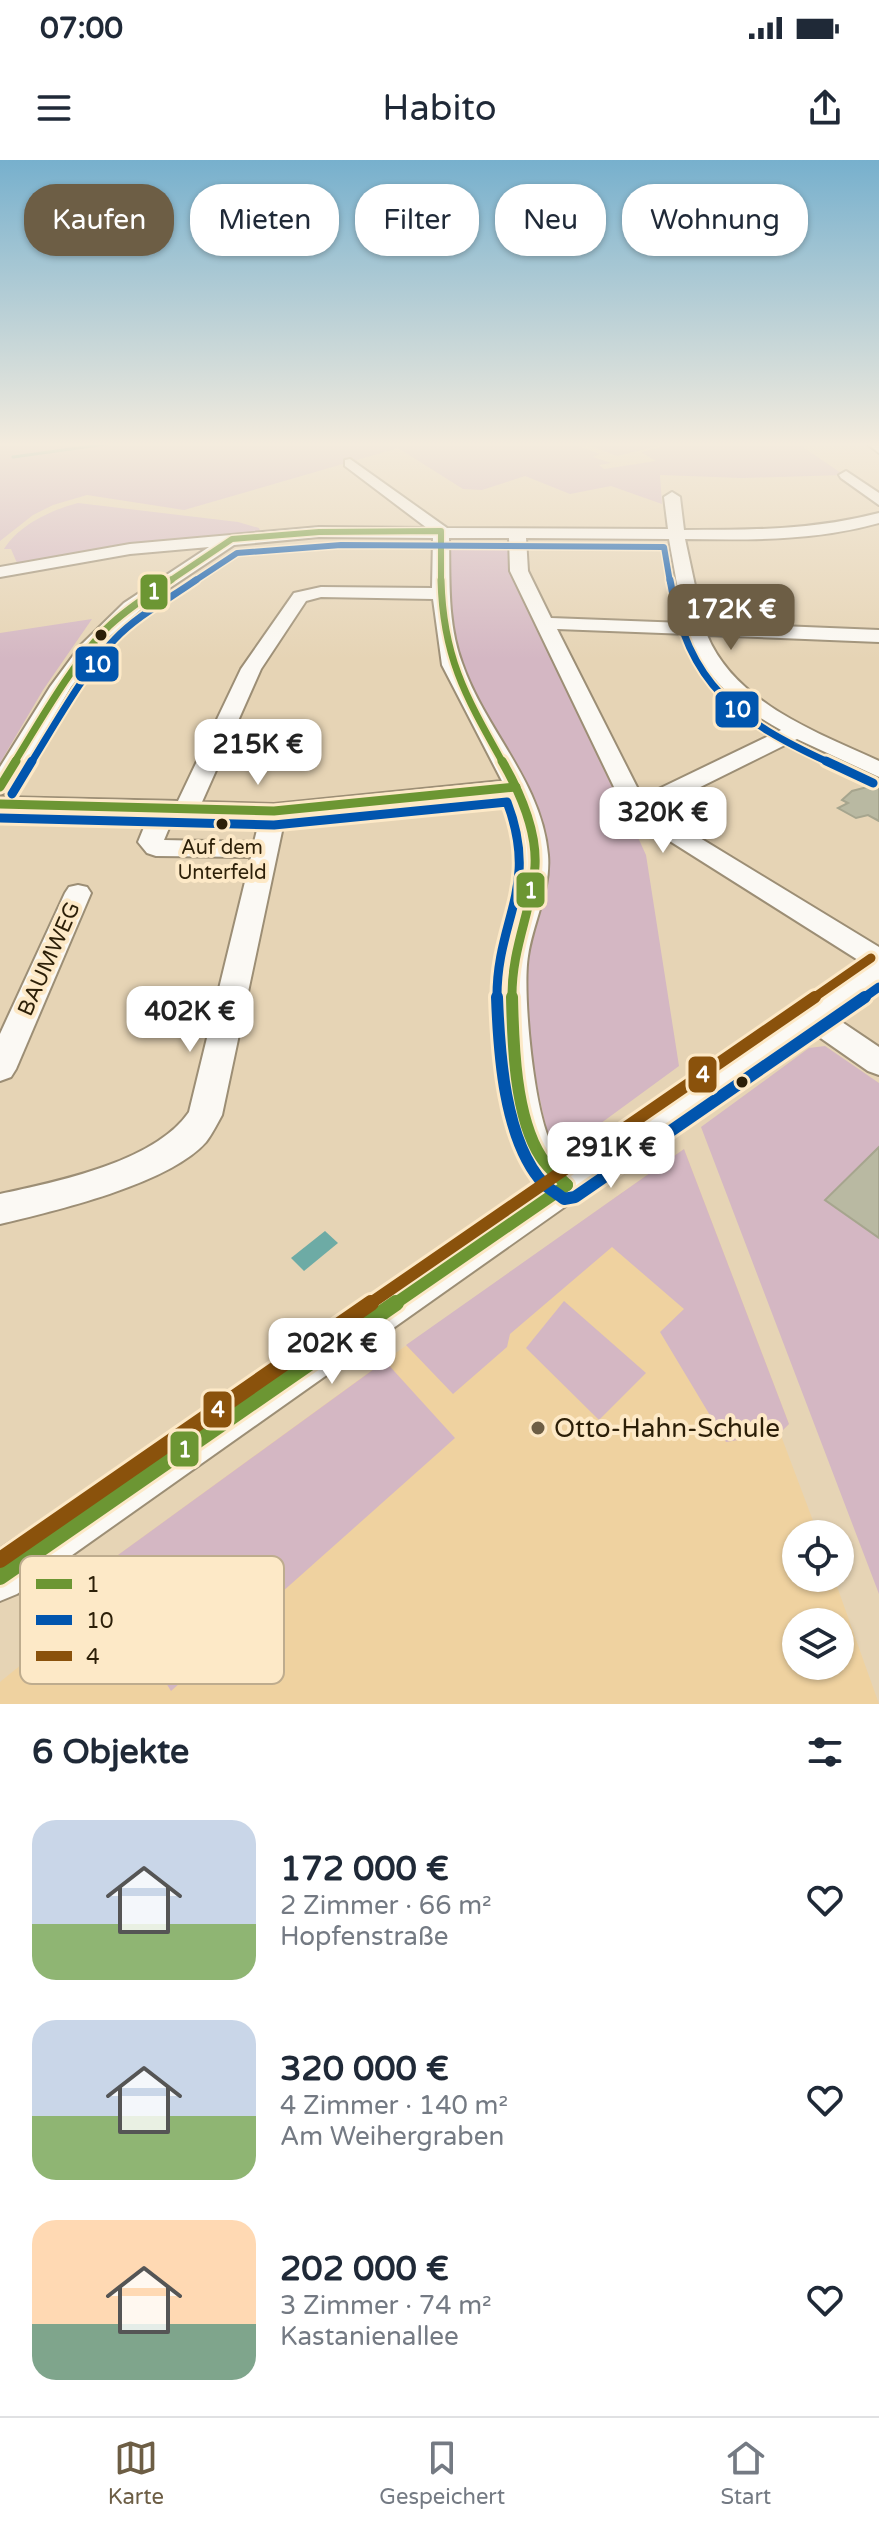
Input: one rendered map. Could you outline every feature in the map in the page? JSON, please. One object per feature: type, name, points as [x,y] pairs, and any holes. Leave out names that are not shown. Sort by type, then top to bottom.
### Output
[{"type":"street","points":[[420,515],[441,531]]},
{"type":"street","points":[[674,515],[696,628],[705,653],[727,680],[753,702],[799,730],[879,770]]},
{"type":"street","points":[[0,572],[168,545],[319,532],[797,534],[843,528],[879,518]]},
{"type":"street","points":[[441,531],[447,647],[452,665],[516,787],[532,829],[536,867],[531,905],[513,957],[511,1008],[533,1141],[540,1157],[567,1185]]},
{"type":"street","points":[[517,532],[519,571],[636,809],[879,960]]},
{"type":"street","points":[[0,787],[47,709],[92,645],[127,610],[232,539]]},
{"type":"street","points":[[168,545],[190,549],[200,560]]},
{"type":"street","points":[[265,850],[156,848],[151,842],[175,809],[251,669],[300,597],[321,592],[443,594]]},
{"type":"street","points":[[546,623],[879,636]]},
{"type":"street","points":[[636,809],[799,730]]},
{"type":"street","points":[[0,804],[274,811],[516,787]]},
{"type":"street","points":[[0,1209],[99,1184],[183,1142],[199,1128],[205,1115],[274,811]]},
{"type":"street","name":"BAUMWEG","points":[[0,1069],[78,893]]},
{"type":"street","points":[[30,1556],[879,970]]},
{"type":"street","points":[[812,1017],[879,1063]]},
{"type":"street","points":[[0,1577],[20,1563]]},
{"type":"shaded area","points":[[0,515],[33,515],[0,541]]},
{"type":"shaded area","points":[[46,515],[180,515],[238,522],[259,528],[261,533],[159,540],[21,565],[11,549],[4,549],[10,540]]},
{"type":"shaded area","points":[[448,542],[512,545],[585,721],[646,855],[679,1066],[582,1137],[569,1127],[549,1142],[520,1004],[541,851],[451,643]]},
{"type":"shaded area","points":[[696,593],[776,595],[792,628],[704,626]]},
{"type":"shaded area","points":[[92,619],[43,690],[0,763],[0,633]]},
{"type":"shaded area","points":[[825,1046],[879,1083],[879,1147],[825,1200],[879,1238],[879,1594],[854,1528],[854,1520],[851,1520],[701,1127],[809,1048]]},
{"type":"shaded area","name":"Otto-Hahn-Schule","points":[[684,1149],[789,1424],[780,1433],[813,1520],[782,1520],[782,1592],[839,1592],[845,1608],[782,1608],[782,1680],[854,1680],[854,1634],[879,1704],[0,1704],[0,1682],[20,1666],[20,1684],[284,1684],[284,1556],[117,1556]]},
{"type":"shaded area","points":[[684,1149],[789,1424],[780,1433],[726,1442],[660,1332],[684,1309],[612,1247],[510,1334],[507,1347],[453,1394],[406,1345]]},
{"type":"shaded area","points":[[564,1301],[646,1373],[599,1420],[526,1348]]},
{"type":"shaded area","points":[[385,1361],[455,1438],[284,1590],[284,1556],[117,1556]]},
{"type":"shaded area","points":[[167,1684],[179,1684],[171,1691]]},
{"type":"water","points":[[325,1231],[338,1243],[304,1271],[291,1258]]},
{"type":"building","points":[[879,784],[879,821],[868,815],[856,818],[838,808],[848,803],[842,800],[852,791]]},
{"type":"building","points":[[879,1147],[879,1238],[825,1200]]},
{"type":"transit line","name":"1","points":[[0,787],[47,709],[104,631],[127,610],[232,539],[319,532],[441,531],[442,614],[452,663],[471,707],[518,792],[533,839],[533,879],[513,966],[514,1051],[531,1134],[539,1154],[567,1185]]},
{"type":"transit line","name":"10","points":[[12,794],[59,717],[114,640],[136,621],[237,553],[341,545],[664,547],[683,637],[702,674],[720,696],[767,731],[873,783]]},
{"type":"transit line","name":"1","points":[[0,804],[274,811],[516,787]]},
{"type":"transit line","name":"10","points":[[0,818],[274,825],[507,802],[519,839],[521,878],[498,968],[501,1059],[516,1129],[528,1160],[544,1184],[564,1199],[575,1197],[879,987]]},
{"type":"transit line","name":"4","points":[[0,1560],[871,958]]},
{"type":"transit line","name":"1","points":[[30,1556],[567,1185]]},
{"type":"transit line","name":"1","points":[[0,1577],[20,1563]]},
{"type":"place","name":"Auf dem Unterfeld","points":[[222,824]]},
{"type":"place","name":"Otto-Hahn-Schule","points":[[538,1428]]}]
